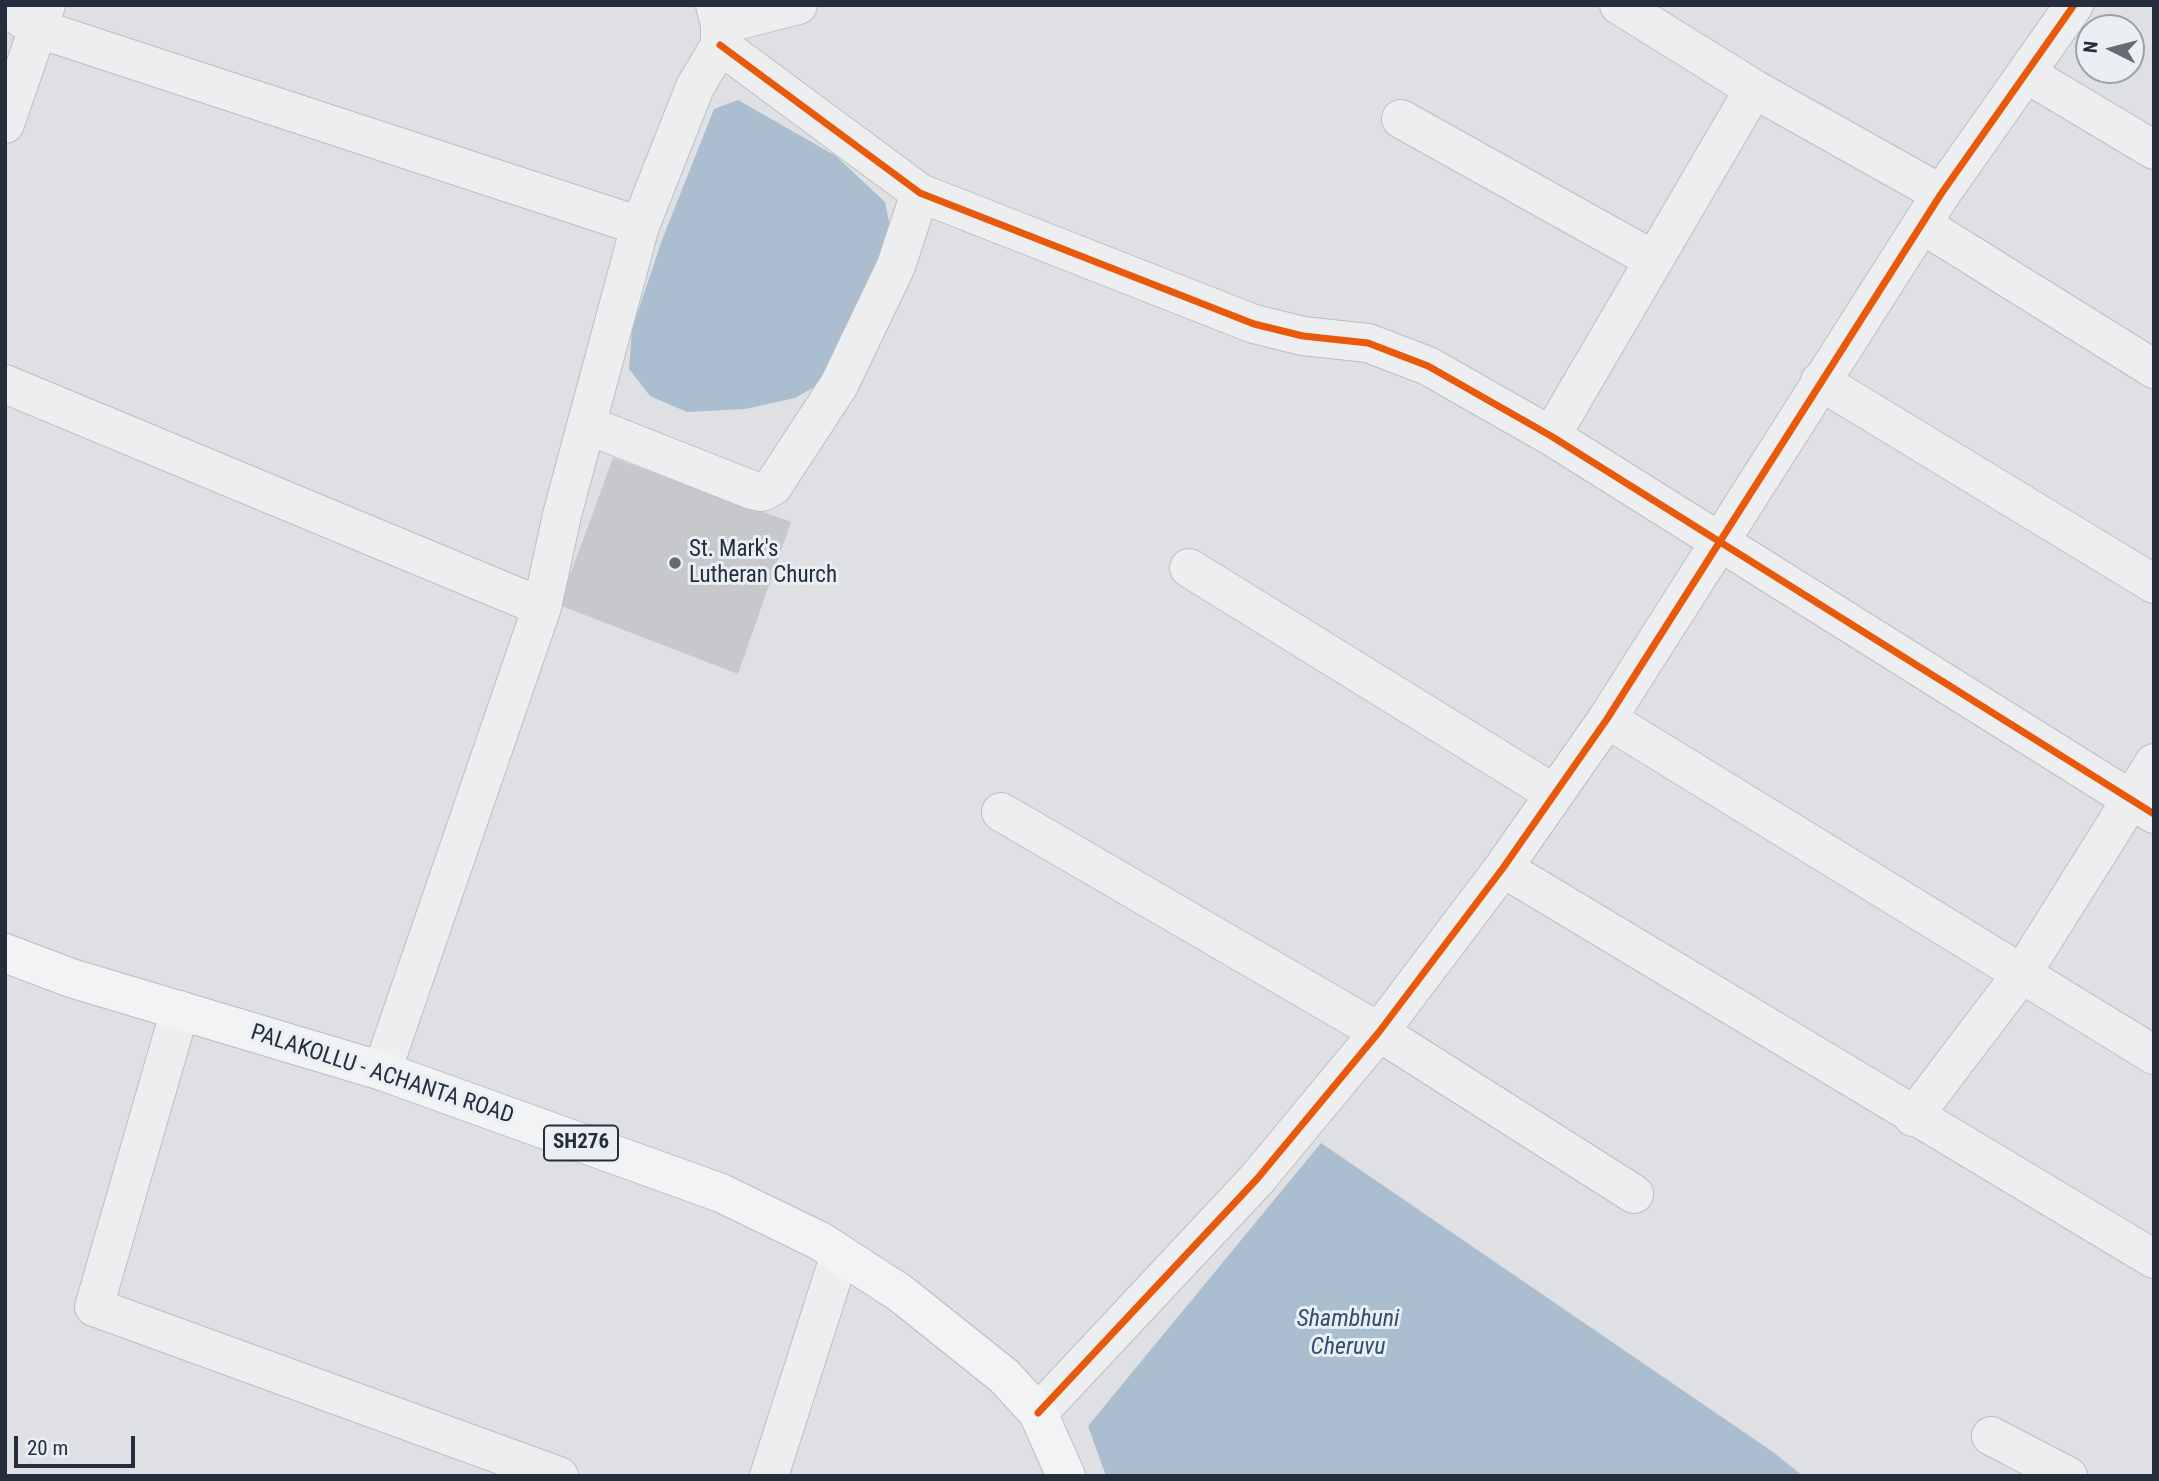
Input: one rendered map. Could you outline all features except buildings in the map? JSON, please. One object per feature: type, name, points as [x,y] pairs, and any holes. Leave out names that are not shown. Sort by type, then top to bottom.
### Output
[{"type":"main road","name":"PALAKOLLU - ACHANTA ROAD","points":[[5,953],[71,978],[382,1071],[721,1193],[820,1241],[900,1293],[1004,1376],[1038,1413],[1066,1476]]},
{"type":"street","points":[[718,25],[798,5]]},
{"type":"street","points":[[1619,5],[1754,89],[1932,210],[2154,369]]},
{"type":"street","points":[[1038,1413],[1257,1179],[1379,1032],[1503,868],[1607,719],[1720,544],[1820,381],[1932,210],[2074,5]]},
{"type":"street","points":[[5,124],[29,13],[640,226]]},
{"type":"street","points":[[718,25],[828,121],[920,193],[1254,324],[1303,336],[1368,343],[1428,366],[1551,436],[2142,807]]},
{"type":"street","points":[[382,1071],[542,607],[562,515],[640,226],[718,25]]},
{"type":"street","points":[[2027,74],[2154,150]]},
{"type":"street","points":[[1551,436],[1652,259],[1754,89]]},
{"type":"street","points":[[1401,120],[1652,259]]},
{"type":"street","points":[[587,425],[752,490],[762,492],[774,486],[839,385],[896,267],[920,193]]},
{"type":"street","points":[[1820,381],[2154,584]]},
{"type":"street","points":[[5,384],[542,607]]},
{"type":"street","points":[[1189,568],[1553,793]]},
{"type":"street","points":[[1607,719],[2023,972],[2154,1055]]},
{"type":"street","points":[[1913,1117],[2023,972],[2142,807],[2154,763]]},
{"type":"street","points":[[1001,812],[1379,1032],[1634,1194]]},
{"type":"street","points":[[1503,868],[1913,1117],[2154,1259]]},
{"type":"street","points":[[180,1010],[94,1307],[559,1476]]},
{"type":"street","points":[[769,1476],[841,1254]]},
{"type":"street","points":[[1991,1436],[2068,1476]]},
{"type":"water","points":[[738,100],[836,156],[885,202],[892,236],[834,376],[795,398],[745,409],[687,412],[650,396],[629,369],[632,329],[662,240],[714,109]]},
{"type":"water","name":"Shambhuni Cheruvu","points":[[1321,1143],[1773,1452],[1803,1476],[1106,1476],[1088,1426]]},
{"type":"cycle path","points":[[1038,1413],[1257,1179],[1379,1032],[1503,868],[1607,719],[1941,194],[2074,5]]},
{"type":"cycle path","points":[[720,45],[920,193],[1254,324],[1303,336],[1368,343],[1428,366],[1551,436],[2154,814]]},
{"type":"place","name":"St. Mark's Lutheran Church","points":[[675,563]]}]
